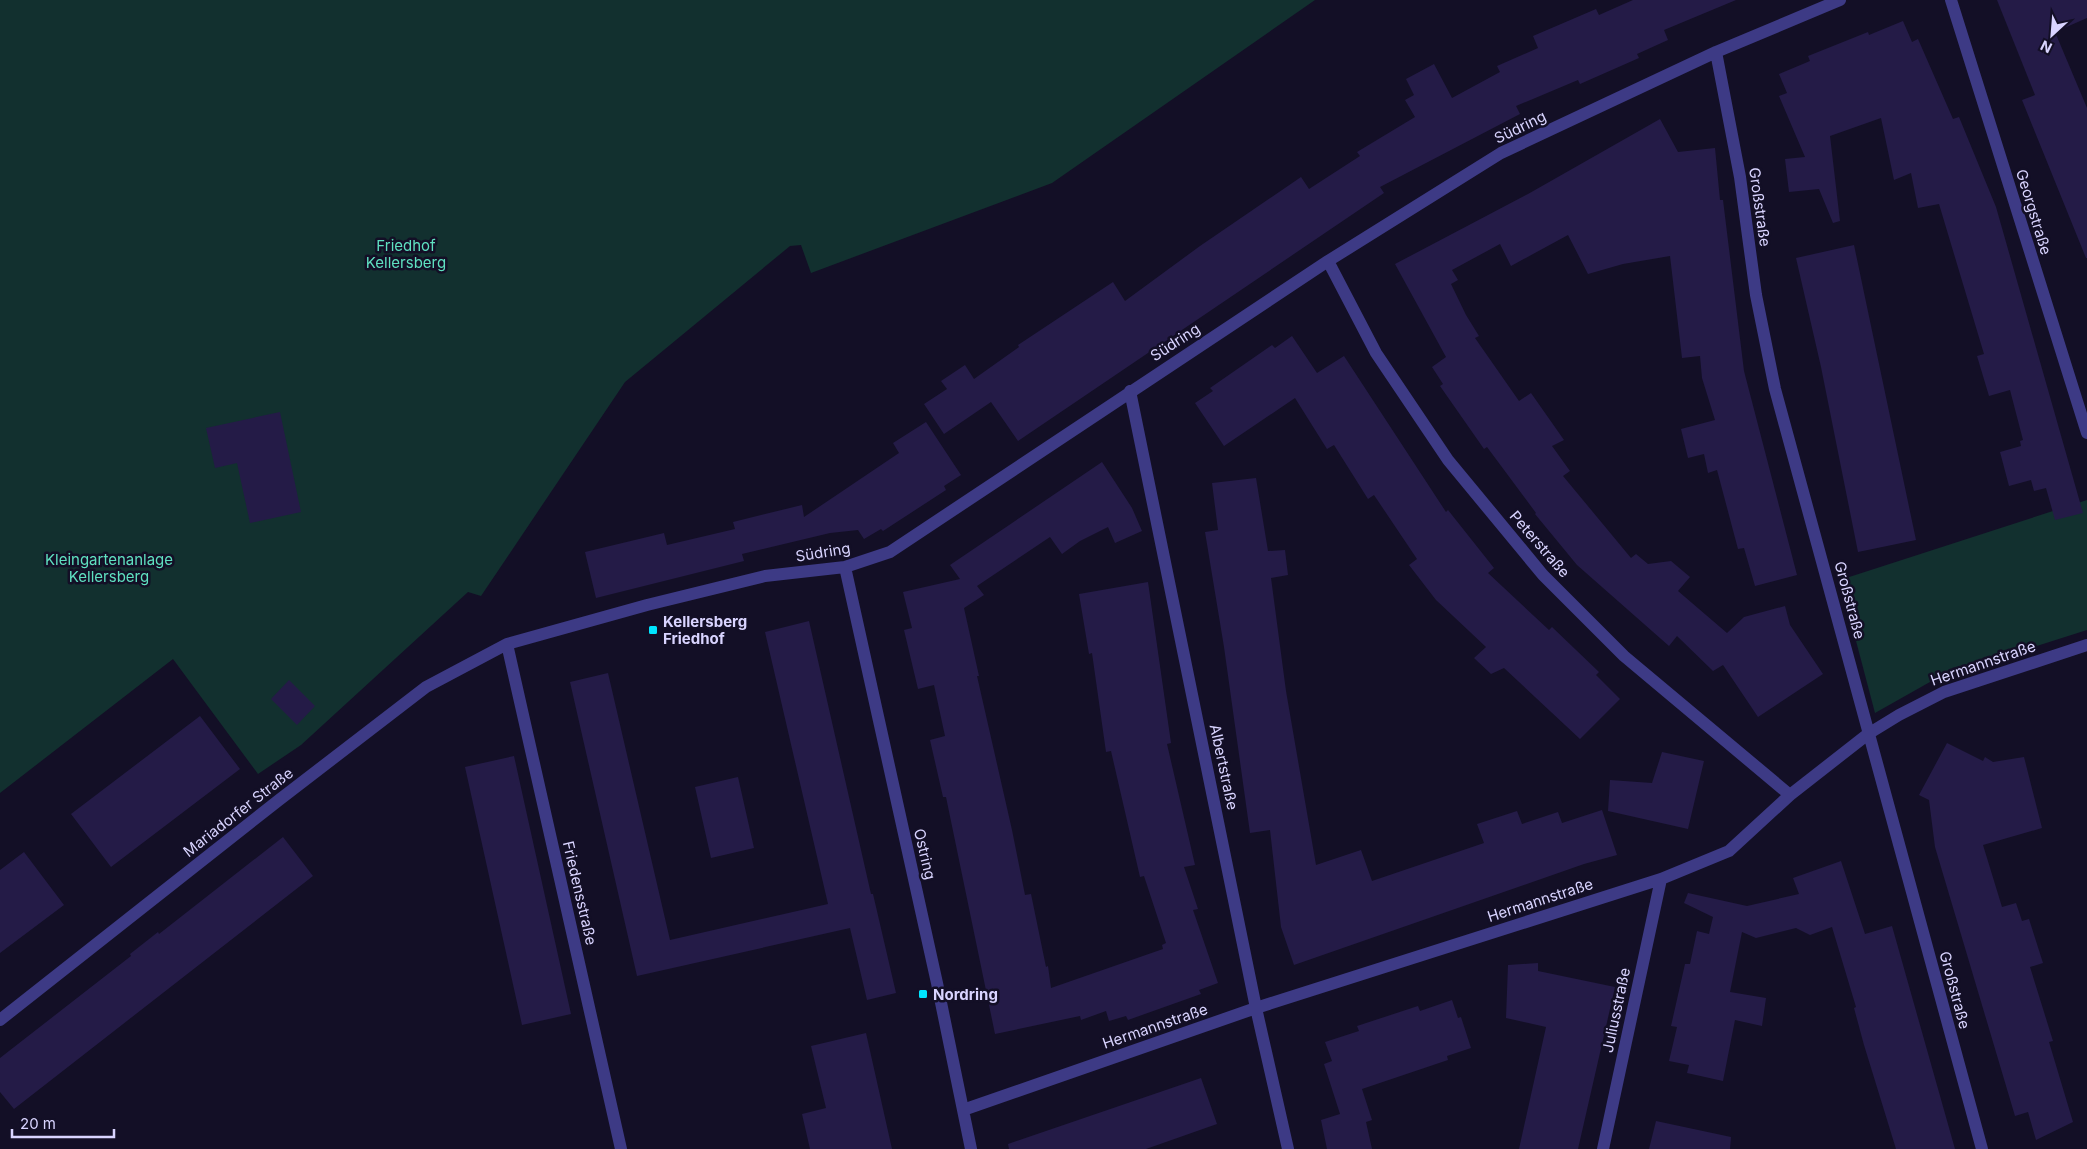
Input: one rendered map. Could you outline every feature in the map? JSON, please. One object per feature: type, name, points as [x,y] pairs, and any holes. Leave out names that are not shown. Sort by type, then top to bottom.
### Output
[{"type":"street","name":"Südring","points":[[507,644],[647,605],[765,576],[845,568],[890,552],[1328,261],[1501,153],[1716,52],[1840,0]]},
{"type":"street","name":"Georgstraße","points":[[1951,0],[2087,433]]},
{"type":"street","name":"Großstraße","points":[[1716,52],[1740,177],[1756,294],[1775,389],[1982,1149]]},
{"type":"street","name":"Peterstraße","points":[[1328,261],[1376,353],[1448,460],[1543,575],[1624,656],[1790,795]]},
{"type":"street","name":"Albertstraße","points":[[1130,391],[1256,1008],[1288,1149]]},
{"type":"street","name":"Ostring","points":[[845,568],[937,983],[971,1149]]},
{"type":"street","name":"Mariadorfer Straße","points":[[0,1020],[279,800],[426,687],[507,644]]},
{"type":"street","name":"Friedensstraße","points":[[507,644],[621,1149]]},
{"type":"street","name":"Hermannstraße","points":[[962,1110],[1256,1008],[1661,879],[1729,851],[1790,795],[1868,734],[1898,714],[1944,692],[2087,645]]},
{"type":"street","name":"Juliusstraße","points":[[1603,1149],[1661,879]]},
{"type":"green space","name":"Friedhof Kellersberg","points":[[0,0],[1315,0],[1052,183],[811,273],[801,245],[790,246],[625,382],[481,596],[468,592],[301,745],[258,774],[173,659],[0,793]]},
{"type":"green space","points":[[2087,500],[2087,630],[1937,678],[1875,713],[1840,580]]},
{"type":"building","points":[[1633,0],[1736,0],[1664,30],[1668,40],[1637,54],[1639,58],[1580,84],[1578,80],[1516,106],[1520,114],[1380,187],[1384,193],[1018,441],[991,402],[944,434],[924,404],[947,389],[941,381],[965,365],[974,379],[1019,347],[1018,345],[1113,282],[1125,301],[1200,246],[1301,177],[1309,189],[1360,156],[1357,152],[1415,117],[1405,100],[1414,95],[1406,79],[1434,64],[1452,98],[1500,72],[1497,66],[1538,48],[1533,36],[1596,9],[1599,15]]},
{"type":"building","points":[[1997,0],[2087,0],[2087,18],[2055,32],[2087,108],[2087,258],[2022,100],[2035,95]]},
{"type":"building","points":[[1903,21],[1912,42],[1918,39],[1953,119],[1959,117],[1996,207],[2083,513],[2055,520],[2046,488],[2034,491],[2031,480],[2009,486],[2000,452],[2021,446],[2020,441],[2023,440],[2010,390],[1989,396],[1977,356],[1984,354],[1939,204],[1918,208],[1911,173],[1894,180],[1881,118],[1830,136],[1840,221],[1833,223],[1819,189],[1789,192],[1785,159],[1805,157],[1779,96],[1787,93],[1779,74],[1810,61],[1808,56],[1868,32],[1869,35]]},
{"type":"building","points":[[1660,119],[1678,152],[1715,148],[1720,200],[1723,200],[1744,371],[1797,575],[1755,586],[1744,548],[1738,549],[1717,470],[1708,473],[1704,454],[1688,458],[1681,429],[1715,420],[1702,378],[1700,356],[1682,358],[1670,256],[1623,264],[1588,274],[1568,235],[1511,266],[1500,244],[1452,270],[1458,280],[1451,284],[1479,336],[1475,338],[1519,401],[1531,393],[1564,440],[1552,446],[1570,471],[1563,476],[1631,558],[1636,554],[1648,564],[1671,561],[1690,577],[1678,591],[1727,633],[1744,617],[1785,606],[1790,625],[1823,674],[1758,717],[1723,665],[1713,671],[1677,636],[1669,646],[1577,565],[1535,514],[1487,447],[1484,449],[1440,386],[1443,384],[1432,367],[1446,357],[1395,264],[1528,194]]},
{"type":"building","points":[[1854,245],[1916,540],[1858,552],[1821,367],[1796,258]]},
{"type":"building","points":[[1292,336],[1317,373],[1344,356],[1446,512],[1448,510],[1494,568],[1488,573],[1549,630],[1552,627],[1599,672],[1596,675],[1620,699],[1580,739],[1504,668],[1491,674],[1474,658],[1486,647],[1436,600],[1409,565],[1417,559],[1374,495],[1368,499],[1334,445],[1327,449],[1295,398],[1224,446],[1195,403],[1213,391],[1210,388],[1272,345],[1275,348]]},
{"type":"building","points":[[280,412],[301,512],[250,523],[237,463],[215,468],[206,428]]},
{"type":"building","points":[[926,422],[961,475],[944,486],[946,490],[883,531],[881,529],[864,539],[858,530],[830,533],[742,554],[744,561],[596,598],[585,552],[664,533],[667,545],[735,529],[733,522],[802,505],[804,517],[899,453],[893,443]]},
{"type":"building","points":[[1102,462],[1132,508],[1142,531],[1115,543],[1108,527],[1080,541],[1062,554],[1050,537],[977,586],[984,595],[964,608],[1025,895],[1031,894],[1046,967],[1048,966],[1051,988],[1163,949],[1162,945],[1166,943],[1144,876],[1140,877],[1111,751],[1106,752],[1092,653],[1089,654],[1079,594],[1148,582],[1171,743],[1167,744],[1195,865],[1184,867],[1198,909],[1193,910],[1218,983],[1199,990],[1201,994],[1128,1020],[1126,1016],[1109,1021],[1106,1011],[1081,1020],[1080,1016],[995,1034],[946,797],[943,797],[930,740],[945,736],[934,685],[918,689],[904,630],[912,628],[903,592],[960,579],[950,565]]},
{"type":"building","points":[[1256,478],[1268,551],[1285,550],[1288,575],[1271,578],[1286,691],[1316,865],[1361,850],[1372,881],[1484,843],[1477,824],[1517,811],[1522,824],[1558,812],[1562,823],[1602,810],[1617,855],[1584,864],[1294,965],[1281,927],[1270,830],[1250,833],[1224,647],[1205,532],[1218,530],[1212,483]]},
{"type":"building","points":[[809,621],[871,894],[873,894],[896,993],[867,1000],[850,928],[637,976],[570,682],[608,673],[670,940],[828,904],[765,632]]},
{"type":"building","points":[[289,680],[315,706],[297,725],[271,699]]},
{"type":"building","points":[[200,716],[240,769],[111,867],[71,814]]},
{"type":"building","points":[[1947,743],[1983,761],[1985,757],[1993,762],[2024,757],[2042,828],[1983,845],[2002,907],[2016,903],[2022,921],[2029,919],[2043,963],[2030,967],[2053,1041],[2049,1042],[2073,1122],[2036,1140],[2028,1112],[2015,1116],[1935,847],[1929,800],[1919,795]]},
{"type":"building","points":[[1662,752],[1704,761],[1688,829],[1608,811],[1610,780],[1652,783]]},
{"type":"building","points":[[514,756],[571,1014],[522,1025],[465,767]]},
{"type":"building","points":[[738,777],[754,848],[711,858],[695,787]]},
{"type":"building","points":[[283,837],[313,876],[14,1109],[0,1092],[0,1058],[131,956],[130,954],[158,932],[159,934]]},
{"type":"building","points":[[24,852],[64,905],[0,953],[0,870]]},
{"type":"building","points":[[1841,861],[1865,934],[1892,926],[1955,1149],[1896,1149],[1864,1045],[1854,1008],[1856,1007],[1832,927],[1810,935],[1796,928],[1756,938],[1742,932],[1730,992],[1766,998],[1762,1026],[1735,1020],[1723,1081],[1687,1073],[1689,1065],[1669,1061],[1677,1027],[1671,1026],[1685,964],[1690,964],[1697,931],[1709,934],[1713,917],[1684,903],[1688,893],[1747,906],[1799,894],[1793,878]]},
{"type":"building","points":[[1538,963],[1538,971],[1615,987],[1578,1149],[1519,1149],[1546,1027],[1506,1018],[1508,965]]},
{"type":"building","points":[[1452,1000],[1458,1018],[1461,1017],[1471,1048],[1447,1056],[1448,1060],[1362,1089],[1372,1120],[1366,1122],[1372,1149],[1327,1149],[1321,1120],[1340,1114],[1324,1064],[1332,1061],[1325,1042],[1359,1031],[1357,1026],[1418,1006],[1420,1011]]},
{"type":"building","points":[[866,1033],[892,1149],[810,1149],[802,1114],[826,1108],[811,1046]]},
{"type":"building","points":[[1201,1078],[1217,1124],[1146,1149],[1009,1149],[1008,1144]]},
{"type":"building","points":[[1656,1121],[1731,1137],[1730,1149],[1649,1149]]},
{"type":"place","name":"Kellersberg Friedhof","points":[[653,630]]},
{"type":"place","name":"Nordring","points":[[923,994]]},
{"type":"park label","name":"Kleingartenanlage Kellersberg","points":[[109,568]]}]
